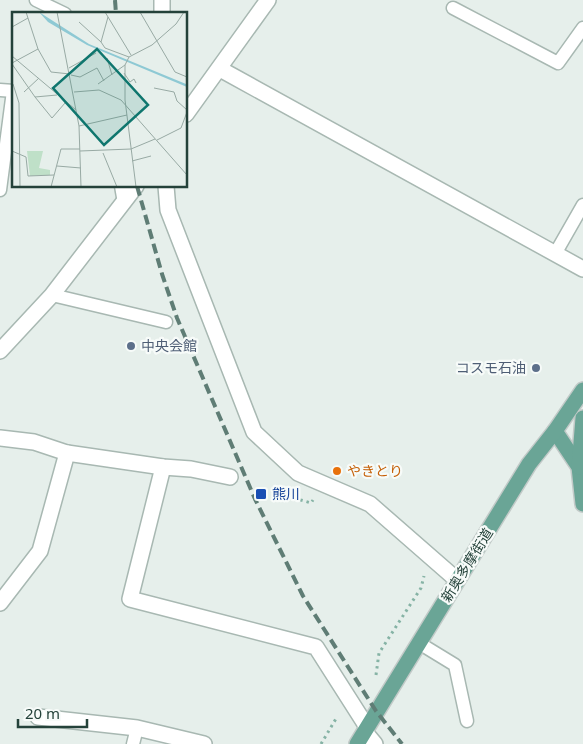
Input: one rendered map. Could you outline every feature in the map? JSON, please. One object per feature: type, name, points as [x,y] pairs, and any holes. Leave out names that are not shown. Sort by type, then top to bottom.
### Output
[{"type":"main road","name":"新奥多摩街道","points":[[363,734],[530,464],[556,431],[583,390]]},
{"type":"main road","points":[[583,418],[579,467],[583,504]]},
{"type":"main road","points":[[556,431],[579,467]]},
{"type":"street","points":[[188,111],[268,0]]},
{"type":"street","points":[[220,69],[583,269]]},
{"type":"street","points":[[0,351],[52,295],[135,188]]},
{"type":"street","points":[[166,188],[168,210],[254,432],[298,473],[370,504],[457,580]]},
{"type":"street","points":[[0,438],[34,442],[67,453],[163,467],[191,468],[230,477]]},
{"type":"street","points":[[0,603],[40,550],[67,453]]},
{"type":"street","points":[[163,467],[130,599],[316,647],[363,734],[375,744]]},
{"type":"street","points":[[38,717],[137,728],[204,744]]},
{"type":"lane","points":[[36,0],[61,12]]},
{"type":"lane","points":[[453,8],[558,63],[583,28]]},
{"type":"lane","points":[[0,190],[9,91]]},
{"type":"lane","points":[[121,188],[124,203]]},
{"type":"lane","points":[[555,254],[583,205]]},
{"type":"lane","points":[[52,295],[166,322]]},
{"type":"lane","points":[[419,642],[455,665],[467,721]]},
{"type":"lane","points":[[133,744],[137,728]]},
{"type":"path","points":[[294,498],[312,503],[315,497]]},
{"type":"railway","points":[[115,0],[116,12]]},
{"type":"railway","points":[[138,188],[162,274],[177,318],[255,499],[303,596],[376,711],[402,744]]},
{"type":"place","name":"中央会館","points":[[131,346]]},
{"type":"place","name":"コスモ石油","points":[[536,368]]},
{"type":"place","name":"やきとり","points":[[337,471]]},
{"type":"place","name":"熊川","points":[[261,494]]}]
